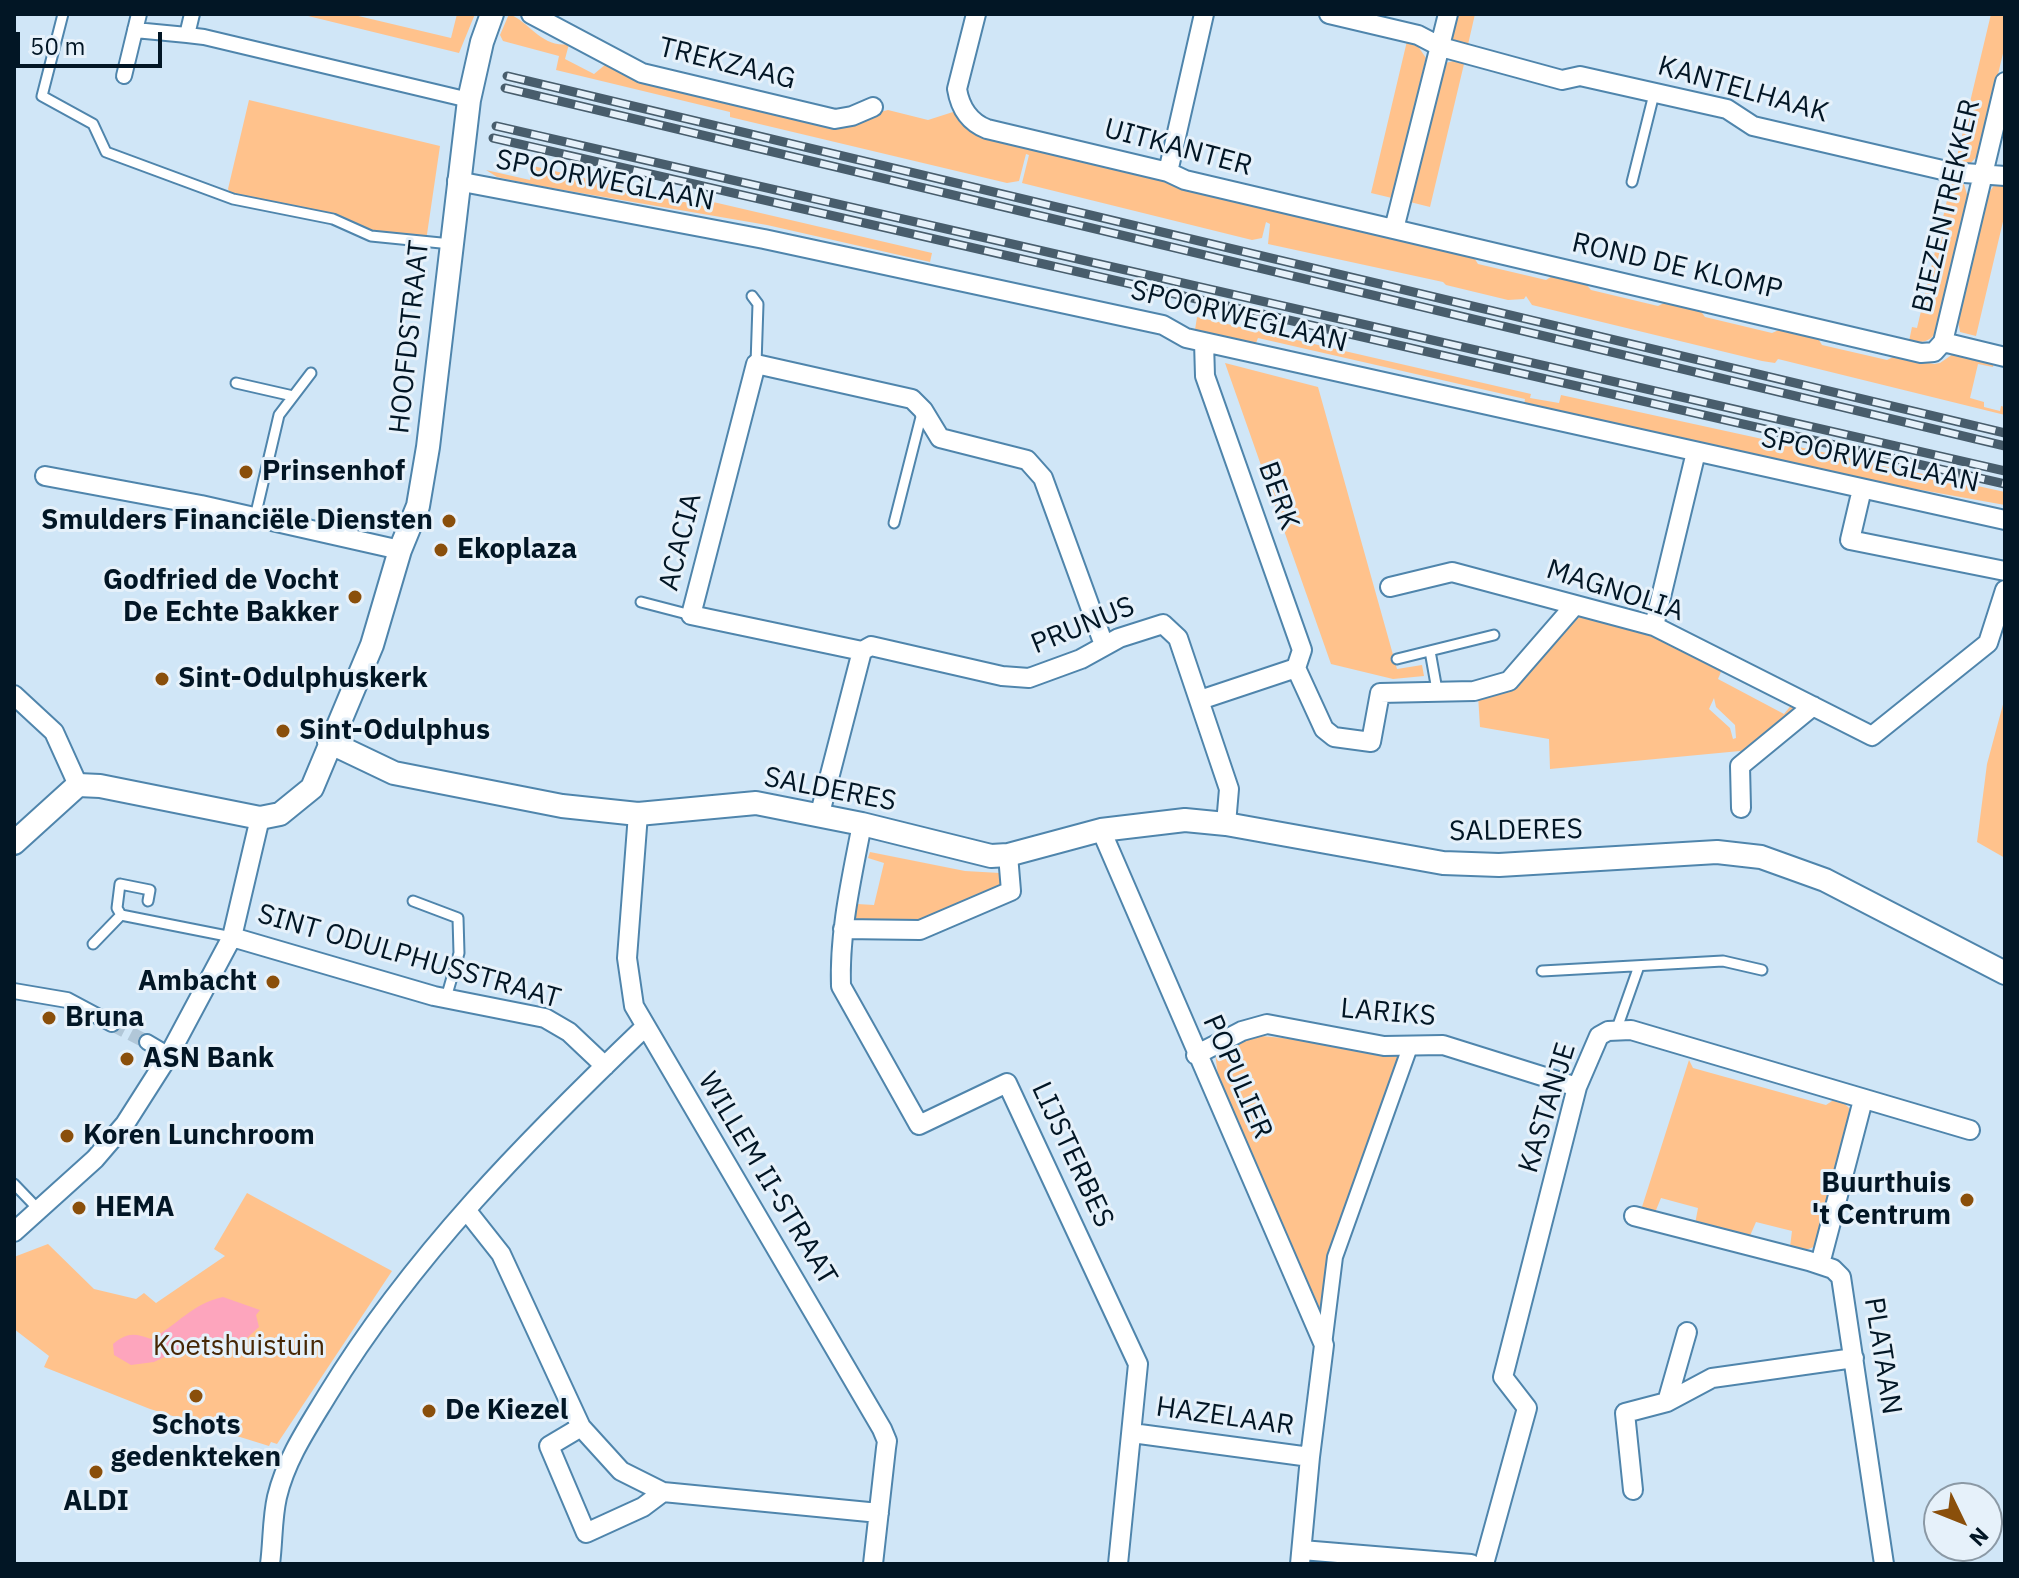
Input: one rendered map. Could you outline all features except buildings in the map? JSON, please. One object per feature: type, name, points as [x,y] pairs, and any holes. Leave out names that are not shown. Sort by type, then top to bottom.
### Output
[{"type":"street","points":[[187,35],[192,14]]},
{"type":"street","name":"HOOFDSTRAAT","points":[[260,818],[280,814],[312,788],[372,645],[400,550],[418,506],[428,447],[457,181],[469,100],[482,42],[492,14]]},
{"type":"street","name":"TREKZAAG","points":[[531,14],[642,73],[835,119],[873,107]]},
{"type":"street","name":"UITKANTER","points":[[976,14],[957,89],[959,101],[972,120],[982,127],[1168,172],[1185,180],[1394,229]]},
{"type":"street","points":[[1168,172],[1204,14]]},
{"type":"street","name":"KANTELHAAK","points":[[1329,14],[1418,35],[1441,47],[1562,80],[1580,76],[1727,109],[1753,126],[1951,172],[2005,176]]},
{"type":"street","points":[[1394,229],[1448,14]]},
{"type":"street","points":[[122,72],[133,23],[469,100]]},
{"type":"street","name":"BIEZENTREKKER","points":[[1943,342],[2005,82]]},
{"type":"street","name":"SPOORWEGLAAN","points":[[457,181],[764,239],[1163,325],[1186,338],[2005,520]]},
{"type":"street","name":"ROND DE KLOMP","points":[[1394,229],[1921,353],[1934,352],[1943,342]]},
{"type":"street","name":"BERK","points":[[1204,342],[1205,376],[1302,650],[1296,668],[1324,729],[1334,737],[1371,742],[1380,693],[1474,691],[1509,681],[1575,605]]},
{"type":"street","points":[[1943,342],[2005,357]]},
{"type":"street","points":[[756,364],[912,399],[923,410],[940,438],[1027,460],[1043,478],[1104,645]]},
{"type":"street","name":"ACACIA","points":[[756,364],[691,615],[862,651]]},
{"type":"street","points":[[1654,626],[1696,452]]},
{"type":"street","points":[[45,476],[255,517],[400,550]]},
{"type":"street","points":[[1862,489],[1850,540],[2005,571]]},
{"type":"street","name":"MAGNOLIA","points":[[1390,587],[1452,572],[1654,626],[1872,736],[1988,643],[2005,590]]},
{"type":"street","name":"PRUNUS","points":[[862,651],[871,646],[1002,676],[1029,678],[1081,659],[1104,645],[1163,624],[1178,638],[1229,789],[1226,824]]},
{"type":"street","points":[[819,817],[862,651]]},
{"type":"street","points":[[1200,700],[1296,668]]},
{"type":"street","points":[[14,695],[54,732],[78,785]]},
{"type":"street","points":[[1741,808],[1740,766],[1813,706]]},
{"type":"street","name":"SALDERES","points":[[329,742],[394,773],[562,806],[638,814],[756,803],[862,824],[991,856],[1008,855],[1101,830],[1185,820],[1226,824],[1443,863],[1499,865],[1717,852],[1761,857],[1825,880],[2005,973]]},
{"type":"street","points":[[14,843],[78,785],[100,786],[260,818],[232,937],[169,1055],[125,1124],[95,1159],[14,1232]]},
{"type":"street","name":"WILLEM II-STRAAT","points":[[638,814],[627,958],[634,1006],[882,1429],[887,1441],[873,1564]]},
{"type":"street","name":"LIJSTERBES","points":[[862,824],[843,929],[841,986],[919,1125],[1007,1083],[1138,1364],[1118,1564]]},
{"type":"street","name":"POPULIER","points":[[1101,830],[1324,1345]]},
{"type":"street","points":[[843,929],[920,930],[964,913],[1011,891],[1008,855]]},
{"type":"street","name":"SINT ODULPHUSSTRAAT","points":[[232,937],[446,998],[545,1018],[569,1032],[605,1066]]},
{"type":"street","points":[[14,991],[67,1000],[112,1024]]},
{"type":"street","name":"LARIKS","points":[[1196,1055],[1242,1031],[1267,1024],[1384,1046],[1443,1045],[1577,1087]]},
{"type":"street","points":[[270,1564],[277,1498],[293,1452],[343,1369],[419,1262],[645,1027]]},
{"type":"street","name":"KASTANJE","points":[[1484,1564],[1527,1408],[1503,1377],[1577,1087],[1599,1036],[1608,1031],[1631,1030],[1970,1130]]},
{"type":"street","points":[[147,1042],[169,1055]]},
{"type":"street","points":[[1410,1047],[1335,1257],[1301,1557],[1471,1564]]},
{"type":"street","points":[[1634,1216],[1820,1264],[1863,1100]]},
{"type":"street","points":[[467,1211],[501,1254],[581,1427],[621,1471],[663,1492],[879,1513]]},
{"type":"street","name":"PLATAAN","points":[[1820,1264],[1833,1269],[1841,1277],[1884,1564]]},
{"type":"street","points":[[1667,1402],[1687,1332]]},
{"type":"street","points":[[1633,1490],[1625,1413],[1667,1402],[1712,1378],[1854,1358]]},
{"type":"street","points":[[581,1427],[549,1446],[586,1533],[643,1507],[663,1492]]},
{"type":"street","name":"HAZELAAR","points":[[1132,1433],[1310,1457]]},
{"type":"lane","points":[[63,14],[42,96],[93,124],[106,152],[233,199],[333,219],[371,236],[451,244]]},
{"type":"lane","points":[[1632,182],[1654,94]]},
{"type":"lane","points":[[752,296],[758,304],[756,364]]},
{"type":"lane","points":[[255,517],[279,415],[311,373]]},
{"type":"lane","points":[[236,383],[293,396]]},
{"type":"lane","points":[[894,523],[923,410]]},
{"type":"lane","points":[[641,602],[691,615]]},
{"type":"lane","points":[[1397,659],[1494,635]]},
{"type":"lane","points":[[1430,651],[1437,690]]},
{"type":"lane","points":[[148,901],[150,890],[120,884],[117,908],[121,915],[232,937]]},
{"type":"lane","points":[[413,901],[458,918],[459,953],[446,998]]},
{"type":"lane","points":[[93,944],[121,915]]},
{"type":"lane","points":[[1542,971],[1723,961],[1762,970]]},
{"type":"lane","points":[[1616,1031],[1639,966]]},
{"type":"lane","points":[[14,1184],[39,1210]]},
{"type":"green space","points":[[300,14],[350,14],[451,38],[457,14],[475,14],[459,53]]},
{"type":"green space","points":[[509,14],[551,42],[569,44],[565,59],[594,74],[606,64],[828,125],[888,110],[928,120],[953,112],[1165,180],[1174,186],[1473,256],[1478,264],[1546,280],[1554,275],[1585,283],[1591,290],[1658,306],[1666,302],[1700,310],[1705,317],[1772,333],[1781,329],[1817,337],[1822,345],[1887,360],[1895,356],[1934,364],[1960,353],[1994,361],[1993,367],[1978,364],[1970,398],[1984,402],[1984,407],[2000,411],[2001,406],[2005,407],[2005,415],[1778,359],[1775,363],[1762,361],[1532,305],[1526,296],[1524,299],[1508,300],[1443,282],[1268,244],[1270,224],[1266,222],[1262,238],[1252,240],[1022,183],[1029,155],[1026,154],[1019,181],[1007,183],[730,117],[730,112],[556,70],[559,56],[503,41],[500,35]]},
{"type":"green space","points":[[1455,14],[1475,14],[1467,49],[1458,46],[1449,37]]},
{"type":"green space","points":[[1991,14],[2005,14],[2005,45],[1979,154],[1969,165],[1955,165]]},
{"type":"green space","points":[[1407,41],[1415,42],[1426,58],[1392,198],[1371,193]]},
{"type":"green space","points":[[1453,61],[1464,64],[1430,207],[1410,202],[1442,64]]},
{"type":"green space","points":[[249,100],[440,146],[426,241],[371,236],[333,219],[233,199],[228,189]]},
{"type":"green space","points":[[533,166],[708,207],[709,201],[932,253],[930,262],[767,225],[534,185],[497,177],[486,170],[530,180]]},
{"type":"green space","points":[[1952,179],[1964,184],[1968,198],[1939,326],[1927,340],[1909,341],[1912,327],[1917,328]]},
{"type":"green space","points":[[2005,181],[2005,213],[1976,336],[1960,332],[1958,321],[1988,194],[1995,184]]},
{"type":"green space","points":[[1197,317],[1531,394],[1530,398],[1559,403],[1561,395],[2005,492],[2005,505],[1832,474],[1524,405],[1525,399],[1258,338],[1256,343],[1195,330]]},
{"type":"green space","points":[[1225,363],[1318,387],[1397,669],[1422,665],[1424,676],[1393,679],[1331,664]]},
{"type":"green space","points":[[1583,613],[1651,628],[1723,667],[1718,679],[1784,714],[1793,703],[1800,710],[1744,756],[1740,751],[1550,769],[1549,739],[1480,727],[1478,695],[1525,674]],"holes":[[[1714,698],[1716,707],[1735,725],[1736,738],[1733,739],[1730,728],[1709,709]]]},
{"type":"green space","points":[[2005,697],[2005,858],[1977,842],[1987,764]]},
{"type":"green space","points":[[870,852],[965,871],[1000,873],[1001,886],[916,923],[855,923],[857,904],[874,905],[884,863],[868,858]]},
{"type":"green space","points":[[1251,1035],[1315,1041],[1402,1057],[1336,1245],[1325,1320],[1219,1083],[1215,1053]]},
{"type":"green space","points":[[1689,1060],[1693,1068],[1826,1105],[1835,1099],[1852,1111],[1819,1243],[1812,1248],[1790,1247],[1792,1231],[1756,1222],[1749,1238],[1695,1224],[1698,1208],[1661,1198],[1654,1215],[1641,1210]]},
{"type":"green space","name":"Koetshuistuin","points":[[247,1193],[392,1271],[277,1444],[271,1442],[269,1446],[150,1409],[44,1367],[49,1356],[14,1329],[14,1257],[48,1244],[94,1289],[136,1299],[144,1293],[156,1303],[225,1256],[214,1249]]},
{"type":"shaded area","points":[[223,1297],[260,1310],[256,1315],[259,1327],[246,1339],[200,1340],[154,1362],[131,1365],[114,1355],[113,1344],[123,1337],[136,1335],[151,1339],[193,1310]]},
{"type":"tunnel","points":[[112,1024],[147,1042]]},
{"type":"railway","points":[[507,76],[2005,433]]},
{"type":"railway","points":[[505,88],[2005,446]]},
{"type":"railway","points":[[496,126],[2005,471]]},
{"type":"railway","points":[[493,138],[2005,484]]},
{"type":"place","name":"Prinsenhof","points":[[246,472]]},
{"type":"place","name":"Smulders Financiële Diensten","points":[[449,521]]},
{"type":"place","name":"Ekoplaza","points":[[441,550]]},
{"type":"place","name":"Godfried de Vocht De Echte Bakker","points":[[355,597]]},
{"type":"place","name":"Sint-Odulphuskerk","points":[[162,679]]},
{"type":"place","name":"Sint-Odulphus","points":[[283,731]]},
{"type":"place","name":"Ambacht","points":[[273,982]]},
{"type":"place","name":"Bruna","points":[[49,1018]]},
{"type":"place","name":"ASN Bank","points":[[127,1059]]},
{"type":"place","name":"Koren Lunchroom","points":[[67,1136]]},
{"type":"place","name":"Buurthuis 't Centrum","points":[[1967,1200]]},
{"type":"place","name":"HEMA","points":[[79,1208]]},
{"type":"place","name":"Schots gedenkteken","points":[[196,1396]]},
{"type":"place","name":"De Kiezel","points":[[429,1411]]},
{"type":"place","name":"ALDI","points":[[96,1472]]}]
